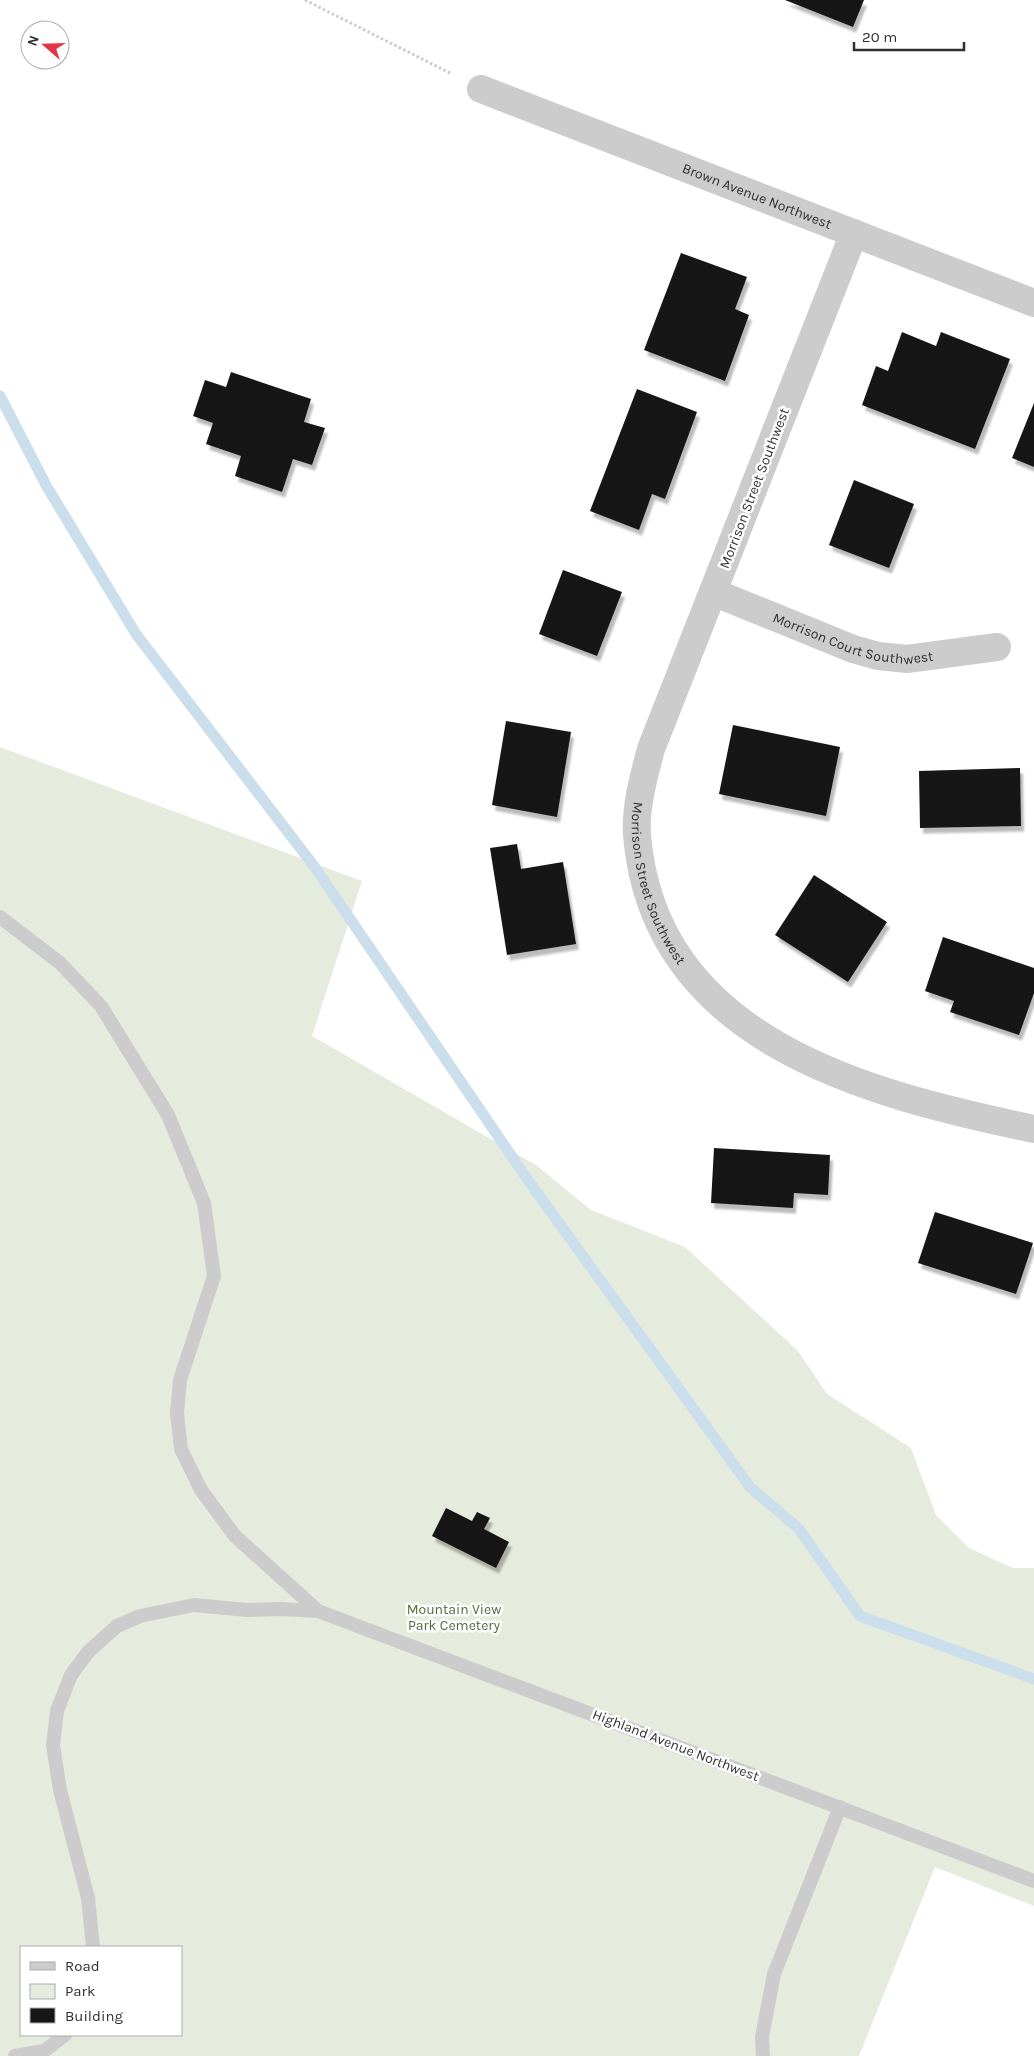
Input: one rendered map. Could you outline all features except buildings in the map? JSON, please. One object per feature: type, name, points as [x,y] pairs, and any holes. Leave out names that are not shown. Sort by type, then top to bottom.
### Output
[{"type":"street","name":"Brown Avenue Northwest","points":[[481,88],[1034,304]]},
{"type":"street","name":"Morrison Street Southwest","points":[[854,233],[651,749],[643,779],[637,834],[646,881],[662,929],[674,950],[722,1008],[759,1035],[833,1074],[927,1105],[1034,1129]]},
{"type":"street","name":"Morrison Court Southwest","points":[[713,592],[853,649],[878,656],[907,659],[998,647]]},
{"type":"lane","points":[[0,917],[60,962],[101,1006],[168,1116],[204,1203],[214,1276],[180,1380],[177,1413],[181,1449],[200,1490],[235,1536],[318,1611]]},
{"type":"lane","points":[[93,1946],[88,1898],[60,1790],[53,1745],[57,1711],[71,1675],[88,1652],[117,1626],[140,1616],[194,1605],[248,1610],[318,1611]]},
{"type":"lane","name":"Highland Avenue Northwest","points":[[318,1611],[1034,1881]]},
{"type":"lane","points":[[763,2056],[762,2036],[774,1974],[840,1807]]},
{"type":"lane","points":[[19,2056],[44,2051],[64,2036]]},
{"type":"path","points":[[305,0],[481,88]]},
{"type":"green space","name":"Mountain View Park Cemetery","points":[[0,747],[362,881],[312,1036],[536,1165],[591,1210],[685,1247],[798,1351],[827,1394],[911,1448],[936,1515],[969,1548],[1013,1568],[1034,1568],[1034,1906],[935,1867],[859,2056],[0,2056]]},
{"type":"waterway","points":[[0,396],[47,487],[136,634],[314,866],[530,1183],[750,1487],[799,1529],[860,1616],[1034,1679]]}]
